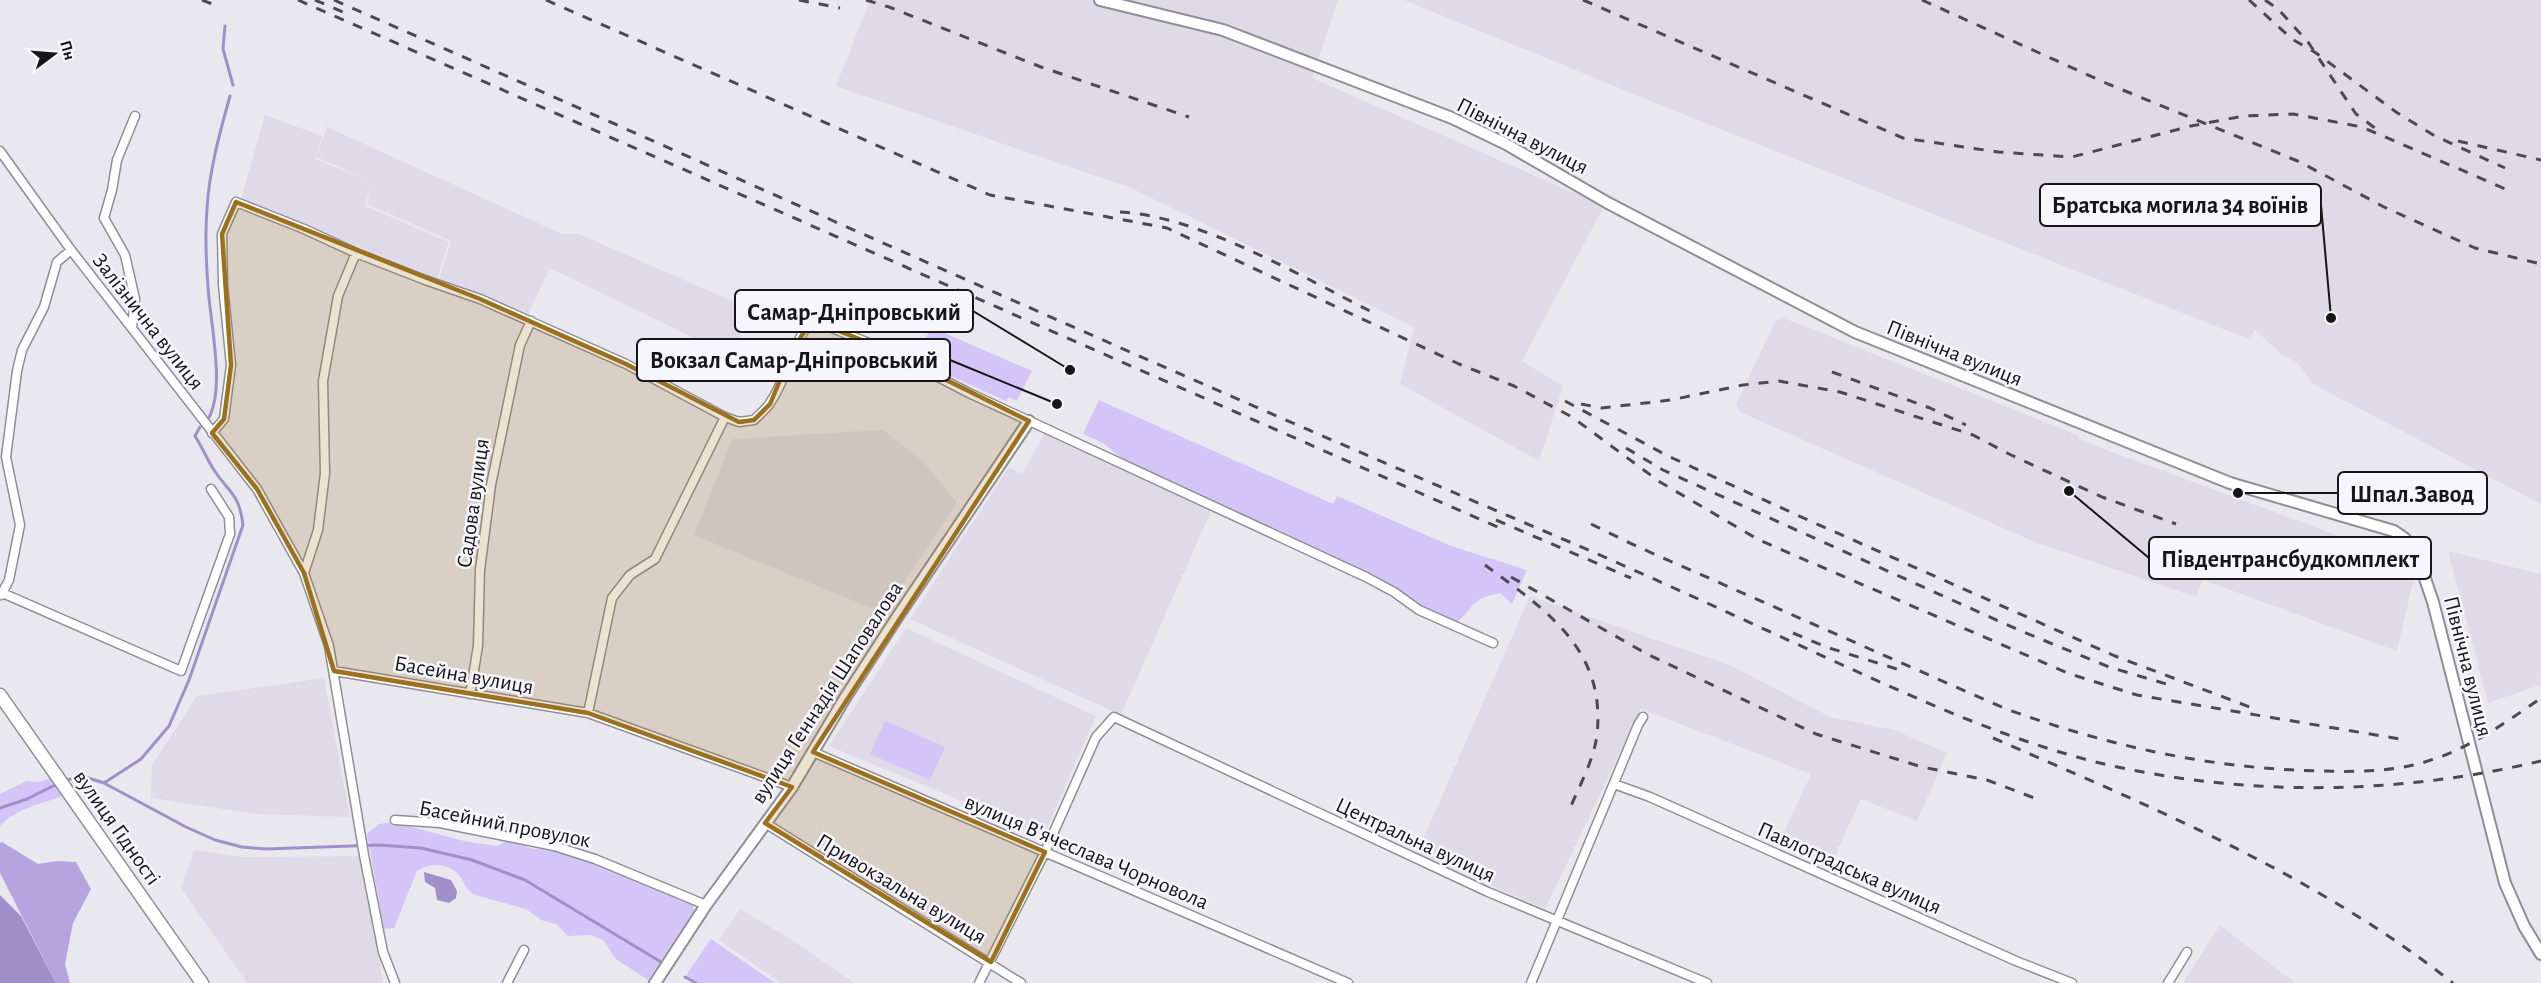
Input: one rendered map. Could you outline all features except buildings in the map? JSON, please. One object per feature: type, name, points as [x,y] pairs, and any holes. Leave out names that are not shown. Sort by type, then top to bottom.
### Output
[{"type":"main road","name":"вулиця Гідності","points":[[0,695],[202,983]]},
{"type":"street","name":"Північна вулиця","points":[[1100,0],[1223,30],[1452,118],[1516,149],[1618,208],[1855,332],[2220,479],[2394,531],[2415,549],[2433,602],[2505,883],[2524,926],[2541,954]]},
{"type":"street","points":[[132,328],[135,299],[125,255],[104,218],[117,160],[135,116]]},
{"type":"street","points":[[0,151],[71,250]]},
{"type":"street","points":[[207,426],[224,419],[231,365],[223,285],[222,234],[236,202],[356,253],[480,299],[531,321],[626,364],[725,417],[740,422],[754,420],[770,404],[793,349],[812,320],[884,349],[1029,421],[1366,577],[1394,592],[1419,610],[1493,643]]},
{"type":"street","name":"Залізнична вулиця","points":[[1,594],[9,580],[20,525],[6,457],[17,371],[22,350],[44,307],[57,262],[71,250],[257,489],[304,573],[329,646],[360,835],[383,952],[394,983]]},
{"type":"street","points":[[304,573],[318,530],[325,473],[322,381],[338,296],[356,253]]},
{"type":"street","name":"Садова вулиця","points":[[470,694],[478,646],[480,570],[490,485],[519,345],[531,321]]},
{"type":"street","points":[[588,713],[612,598],[630,575],[655,559],[725,417]]},
{"type":"street","name":"вулиця Геннадія Шаповалова","points":[[659,981],[706,905],[792,787],[886,634],[1029,421]]},
{"type":"street","points":[[1,594],[182,670],[230,534],[229,517],[212,489]]},
{"type":"street","name":"Басейна вулиця","points":[[334,671],[588,713],[792,787]]},
{"type":"street","name":"Центральна вулиця","points":[[1045,852],[1096,737],[1114,717],[1488,892],[1707,983]]},
{"type":"street","points":[[1531,983],[1638,724],[1643,717]]},
{"type":"street","name":"вулиця В'ячеслава Чорновола","points":[[813,752],[1348,983]]},
{"type":"street","name":"Павлоградська вулиця","points":[[1614,784],[1650,797],[2016,961],[2072,983]]},
{"type":"street","name":"Басейний провулок","points":[[395,820],[440,823],[554,846],[595,859],[706,905]]},
{"type":"street","name":"Привокзальна вулиця","points":[[765,823],[991,962],[1021,983]]},
{"type":"street","points":[[979,983],[1045,852]]},
{"type":"street","points":[[507,983],[524,950]]},
{"type":"street","points":[[2168,983],[2187,952]]},
{"type":"highlighted area","points":[[236,202],[480,299],[626,364],[739,422],[754,420],[770,404],[793,349],[812,320],[884,349],[1029,421],[813,752],[1045,852],[991,962],[765,823],[792,787],[588,713],[334,671],[304,573],[257,489],[212,433],[224,419],[231,365],[222,234]]},
{"type":"shaded area","points":[[870,0],[1338,0],[1312,78],[1604,206],[1522,361],[1563,386],[1539,461],[1400,384],[1414,327],[1131,188],[836,86]]},
{"type":"shaded area","points":[[1404,0],[2541,0],[2541,504],[2313,384],[2298,363],[2284,356],[2255,330],[2248,339],[1707,124]]},
{"type":"shaded area","points":[[265,115],[322,136],[315,159],[372,181],[316,157],[327,127],[562,234],[579,234],[748,308],[733,357],[550,268],[528,314],[439,279],[451,241],[367,204],[371,184],[365,206],[449,242],[436,281],[241,199]]},
{"type":"shaded area","points":[[1781,317],[2077,435],[2080,440],[2412,563],[2415,573],[2397,651],[2203,580],[2196,597],[2037,543],[1740,412],[1736,404],[1775,322]]},
{"type":"shaded area","points":[[931,327],[1032,371],[1017,401],[1008,397],[1006,401],[953,377],[918,356]]},
{"type":"shaded area","points":[[1099,400],[1333,504],[1337,496],[1451,546],[1527,570],[1512,604],[1500,593],[1487,596],[1477,601],[1457,622],[1426,608],[1398,589],[1125,461],[1103,443],[1083,434]]},
{"type":"shaded area","points":[[883,430],[922,460],[957,503],[883,613],[694,535],[732,439]]},
{"type":"shaded area","points":[[1044,434],[1211,511],[1121,715],[910,619],[1009,467],[1022,474]]},
{"type":"shaded area","points":[[2448,551],[2541,574],[2540,685],[2488,703]]},
{"type":"shaded area","points":[[1530,596],[1732,666],[1830,717],[1894,730],[1947,753],[1917,821],[1861,799],[1830,866],[1778,845],[1811,774],[1641,709],[1545,909],[1417,853]]},
{"type":"shaded area","points":[[906,628],[1096,716],[1044,835],[829,746]]},
{"type":"shaded area","points":[[324,678],[350,817],[256,814],[151,798],[152,765],[197,696]]},
{"type":"shaded area","points":[[885,721],[945,747],[930,780],[870,754]]},
{"type":"shaded area","points":[[52,777],[64,795],[22,810],[0,826],[0,794],[27,781],[40,782]]},
{"type":"shaded area","points":[[393,822],[468,842],[498,846],[507,840],[529,848],[566,853],[690,900],[694,905],[693,912],[648,980],[616,959],[603,940],[591,935],[568,936],[556,924],[541,920],[526,909],[475,895],[457,873],[448,867],[438,865],[417,871],[394,928],[384,929],[367,834],[379,824]]},
{"type":"shaded area","points":[[2,842],[38,864],[57,861],[76,862],[91,889],[73,923],[65,964],[70,983],[56,983],[0,873],[0,843]]},
{"type":"shaded area","points":[[194,850],[243,857],[362,856],[383,983],[247,983],[181,888]]},
{"type":"shaded area","points":[[424,872],[451,880],[457,891],[456,898],[449,903],[437,900],[435,888],[425,882]]},
{"type":"shaded area","points":[[0,895],[21,916],[56,983],[0,983]]},
{"type":"shaded area","points":[[740,909],[792,940],[854,983],[781,983],[719,940]]},
{"type":"shaded area","points":[[2220,925],[2295,983],[2183,983]]},
{"type":"shaded area","points":[[711,939],[775,983],[696,983],[685,977]]},
{"type":"waterway","points":[[225,26],[223,49],[233,85]]},
{"type":"waterway","points":[[208,419],[216,391],[216,355],[209,301],[207,209],[213,166],[230,96]]},
{"type":"waterway","points":[[104,783],[141,759],[169,726],[189,680],[243,525],[239,506],[233,494],[214,470],[195,436],[200,427]]},
{"type":"waterway","points":[[63,781],[82,776],[104,783],[186,827],[215,840],[242,847],[266,849],[379,845],[421,848],[472,860],[525,880],[661,962]]},
{"type":"waterway","points":[[0,808],[27,799],[57,784]]},
{"type":"waterway","points":[[685,977],[696,983]]},
{"type":"railway","points":[[202,0],[217,6]]},
{"type":"railway","points":[[298,0],[1502,529]]},
{"type":"railway","points":[[315,0],[343,12]]},
{"type":"railway","points":[[334,0],[1089,334],[1618,563],[1903,692],[2002,733],[2070,755],[2158,775],[2268,787],[2378,786],[2487,772],[2541,761]]},
{"type":"railway","points":[[546,0],[990,195],[1167,228],[1459,364],[1514,386],[1572,417],[1660,482],[1759,540],[2070,674],[2137,695],[2400,739]]},
{"type":"railway","points":[[799,0],[840,8]]},
{"type":"railway","points":[[866,0],[1041,67],[1189,117]]},
{"type":"railway","points":[[1583,0],[1903,138],[1998,152],[2072,157],[2191,126],[2244,116],[2293,114],[2362,127],[2510,191]]},
{"type":"railway","points":[[1922,0],[2108,84],[2300,162],[2384,207],[2475,248],[2541,264]]},
{"type":"railway","points":[[2249,0],[2292,39],[2316,53],[2396,112],[2435,136],[2505,168]]},
{"type":"railway","points":[[2265,0],[2278,9],[2308,42],[2356,114],[2375,128]]},
{"type":"railway","points":[[2458,141],[2541,160]]},
{"type":"railway","points":[[1120,212],[1151,216],[1217,236],[1283,266],[1374,313]]},
{"type":"railway","points":[[1832,372],[1930,408],[1966,425]]},
{"type":"railway","points":[[1581,404],[1602,408],[1671,400],[1743,385],[1779,381],[1840,392],[1973,435],[2102,497],[2176,524]]},
{"type":"railway","points":[[1565,401],[1668,456],[1808,520],[2115,656],[2255,709]]},
{"type":"railway","points":[[1626,448],[1663,470],[2021,631],[2109,667],[2173,686]]},
{"type":"railway","points":[[1496,520],[1631,578]]},
{"type":"railway","points":[[1591,524],[2006,709],[2083,734],[2161,753],[2240,766],[2281,769],[2322,771],[2393,769],[2420,763],[2463,747],[2541,698]]},
{"type":"railway","points":[[1485,565],[1522,592],[1556,623],[1583,658],[1592,679],[1598,709],[1596,743],[1569,811]]},
{"type":"railway","points":[[1511,577],[1647,654],[1816,734],[1922,767],[1987,780],[2037,799]]},
{"type":"railway","points":[[1793,633],[1826,647],[1897,669]]},
{"type":"railway","points":[[1993,738],[2172,817],[2289,876],[2400,944],[2453,983]]},
{"type":"place","name":"Братська могила 34 воїнів","points":[[2331,318]]},
{"type":"place","name":"Самар-Дніпровський","points":[[1070,370]]},
{"type":"place","name":"Вокзал Самар-Дніпровський","points":[[1057,404]]},
{"type":"place","name":"Південтрансбудкомплект","points":[[2069,491]]},
{"type":"place","name":"Шпал.Завод","points":[[2238,493]]}]
